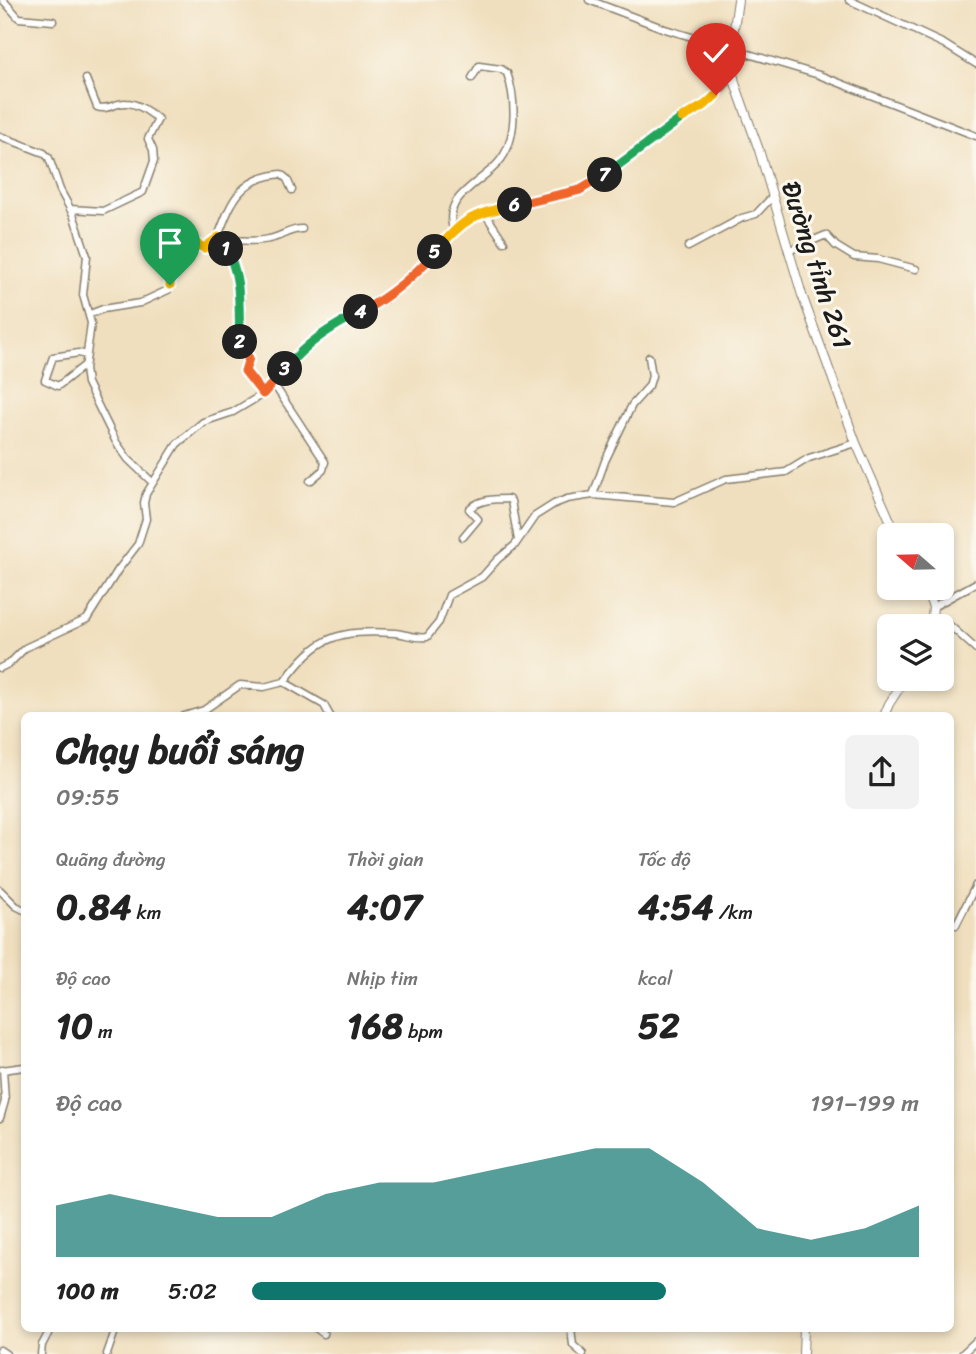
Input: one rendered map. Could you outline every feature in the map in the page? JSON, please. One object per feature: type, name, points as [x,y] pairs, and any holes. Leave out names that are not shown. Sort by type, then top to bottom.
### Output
[{"type":"main road","name":"Đường tỉnh 261","points":[[738,0],[731,48],[733,75],[759,150],[788,251],[856,443],[891,523]]},
{"type":"main road","points":[[929,600],[933,614]]},
{"type":"main road","points":[[886,712],[897,691]]},
{"type":"main road","points":[[803,1354],[804,1332]]},
{"type":"street","points":[[3,0],[17,18],[52,20]]},
{"type":"street","points":[[589,0],[665,29],[819,75],[976,136]]},
{"type":"street","points":[[849,0],[944,44],[970,63],[976,64]]},
{"type":"street","points":[[454,231],[450,219],[456,202],[472,183],[499,162],[507,147],[513,123],[507,73],[501,69],[479,66],[472,78]]},
{"type":"street","points":[[0,667],[10,663],[25,648],[87,619],[138,544],[146,519],[145,498],[152,482],[161,473],[174,447],[203,422],[233,412],[263,394],[295,356],[327,330],[380,302],[414,276],[467,220],[484,212],[585,188],[677,121],[710,101],[733,75]]},
{"type":"street","points":[[71,209],[103,211],[138,196],[146,186],[154,162],[148,139],[158,119],[131,104],[122,103],[104,109],[97,107],[86,79]]},
{"type":"street","points":[[0,136],[47,155],[60,190],[71,209],[87,256],[83,288],[91,323],[85,365],[87,383],[116,442],[128,459],[152,482]]},
{"type":"street","points":[[263,394],[245,371],[249,358],[240,344],[238,316],[241,303],[236,273],[232,258],[221,240],[232,201],[248,186],[281,174],[287,178],[292,190]]},
{"type":"street","points":[[688,247],[742,218],[756,214],[772,197]]},
{"type":"street","points":[[484,212],[504,242]]},
{"type":"street","points":[[90,314],[140,303],[168,290],[170,273],[191,243],[204,248],[221,240],[272,239],[288,230],[302,229]]},
{"type":"street","points":[[788,251],[826,234],[836,246],[854,257],[878,259],[916,269]]},
{"type":"street","points":[[85,365],[58,386],[45,380],[53,357],[79,353],[86,355]]},
{"type":"street","points":[[593,495],[605,461],[632,405],[649,386],[653,376],[649,356]]},
{"type":"street","points":[[273,383],[325,462],[323,470],[310,481]]},
{"type":"street","points":[[197,712],[240,685],[264,687],[284,682],[295,666],[318,644],[328,639],[366,631],[427,637],[439,622],[449,595],[482,577],[544,509],[567,499],[593,495],[674,502],[726,479],[786,472],[808,458],[856,443]]},
{"type":"street","points":[[464,537],[478,519],[469,508],[483,501],[508,499],[511,501],[518,540]]},
{"type":"street","points":[[976,583],[933,611],[976,649]]},
{"type":"street","points":[[284,682],[324,705],[328,712]]},
{"type":"street","points":[[956,925],[976,885]]},
{"type":"street","points":[[0,890],[21,908]]},
{"type":"street","points":[[0,1118],[5,1101],[1,1070],[21,1067]]},
{"type":"street","points":[[41,1354],[49,1332]]},
{"type":"street","points":[[107,1354],[115,1332]]},
{"type":"street","points":[[571,1332],[573,1345],[583,1354]]},
{"type":"street","points":[[962,1354],[976,1342]]},
{"type":"street","points":[[0,1350],[6,1354]]},
{"type":"route","points":[[170,285],[170,273],[191,243],[204,248],[219,237],[232,258],[236,273],[241,303],[238,316],[240,344],[249,358],[245,371],[263,394],[295,356],[320,335],[332,326],[384,300],[414,276],[458,226],[467,220],[487,212],[585,188],[716,95]]}]
